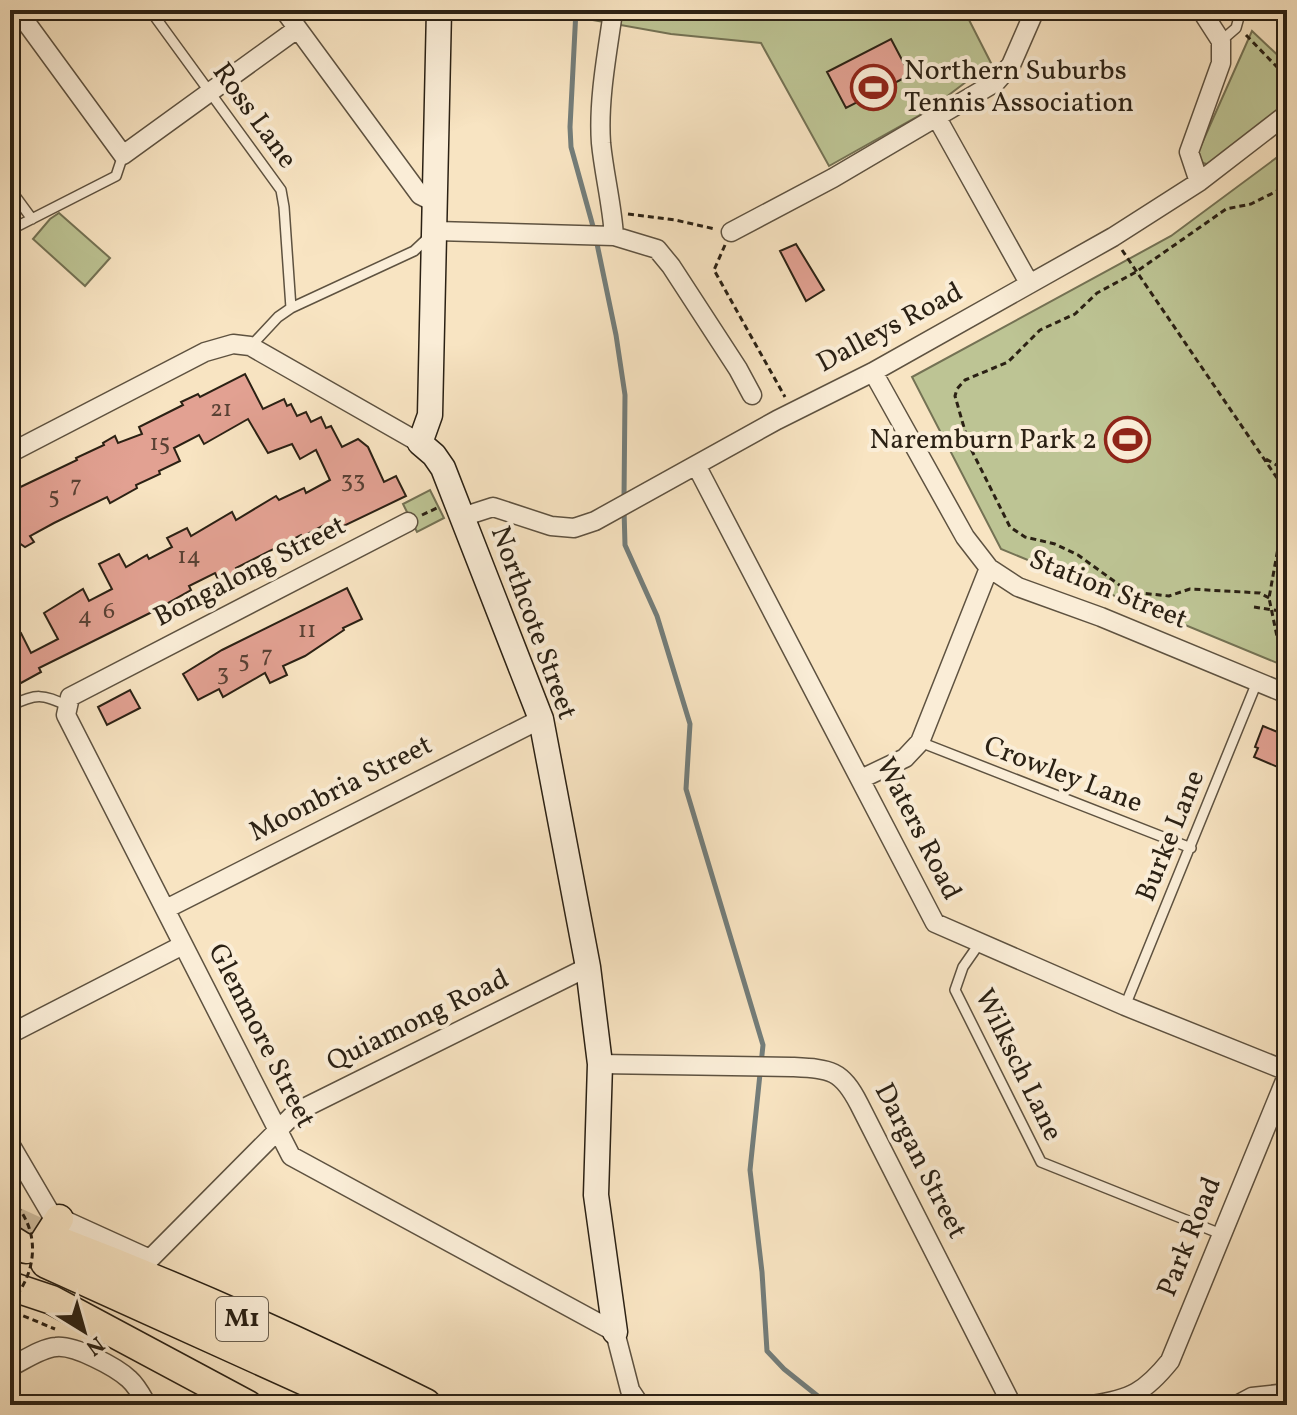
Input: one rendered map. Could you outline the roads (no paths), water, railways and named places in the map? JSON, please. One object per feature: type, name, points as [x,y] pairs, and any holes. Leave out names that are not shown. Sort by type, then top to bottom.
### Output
[{"type":"highway","name":"M1","points":[[54,1241],[363,1405]]},
{"type":"highway","name":"M1","points":[[54,1241],[162,1283],[352,1368],[425,1405]]},
{"type":"main road","points":[[10,1239],[26,1249],[54,1241]]},
{"type":"main road","points":[[10,1258],[52,1300]]},
{"type":"main road","points":[[10,1286],[52,1300],[248,1405]]},
{"type":"street","points":[[17,10],[123,155],[297,29]]},
{"type":"street","points":[[10,453],[205,352],[233,344],[250,346],[420,443],[430,415],[439,10]]},
{"type":"street","points":[[731,232],[996,82],[1011,65],[1035,10]]},
{"type":"street","points":[[1199,182],[1189,152],[1221,63],[1221,41],[1201,10]]},
{"type":"street","points":[[286,11],[420,195],[436,203]]},
{"type":"street","points":[[613,12],[605,70],[601,141],[614,236]]},
{"type":"street","name":"Dalleys Road","points":[[459,508],[493,507],[551,526],[574,528],[595,521],[793,412],[873,372],[1113,237],[1199,182],[1287,114]]},
{"type":"street","points":[[937,118],[1029,283]]},
{"type":"street","points":[[436,231],[614,236],[657,249],[731,358],[752,395]]},
{"type":"street","name":"Station Street","points":[[873,372],[965,537],[989,568],[1018,587],[1101,617],[1257,682],[1285,687]]},
{"type":"street","name":"Northcote Street","points":[[420,443],[443,468],[541,719],[588,967],[600,1064],[596,1195],[615,1332],[630,1390],[640,1405]]},
{"type":"street","name":"Waters Road","points":[[696,465],[935,923],[1287,1074]]},
{"type":"street","name":"Bongalong Street","points":[[69,702],[408,522]]},
{"type":"street","points":[[861,779],[905,758],[920,742],[989,568]]},
{"type":"street","name":"Glenmore Street","points":[[69,702],[66,715],[291,1156],[615,1332]]},
{"type":"street","name":"Moonbria Street","points":[[166,909],[541,719]]},
{"type":"street","points":[[10,1034],[183,945]]},
{"type":"street","name":"Quiamong Road","points":[[54,1241],[150,1259],[296,1112],[588,967]]},
{"type":"street","name":"Dargan Street","points":[[600,1064],[823,1068],[839,1074],[859,1104],[1012,1405]]},
{"type":"street","name":"Park Road","points":[[1134,1401],[1170,1361],[1287,1074]]},
{"type":"street","points":[[10,1144],[48,1211],[54,1241]]},
{"type":"street","points":[[10,1367],[56,1347],[69,1348],[118,1371],[131,1381],[147,1405]]},
{"type":"street","points":[[1237,1405],[1252,1397],[1287,1393]]},
{"type":"street","points":[[1092,1405],[1134,1401]]},
{"type":"lane","name":"Ross Lane","points":[[150,10],[281,190],[291,308]]},
{"type":"lane","points":[[1221,41],[1236,28],[1241,10]]},
{"type":"lane","points":[[10,230],[116,176],[123,155]]},
{"type":"lane","points":[[10,189],[32,219]]},
{"type":"lane","points":[[250,346],[291,308],[414,251],[436,231]]},
{"type":"lane","name":"Burke Lane","points":[[1125,1006],[1257,682]]},
{"type":"lane","points":[[10,706],[32,695],[69,702]]},
{"type":"lane","name":"Crowley Lane","points":[[920,742],[1191,848]]},
{"type":"lane","name":"Wilksch Lane","points":[[979,944],[963,967],[955,990],[1041,1162],[1221,1234]]},
{"type":"waterway","points":[[576,10],[571,147],[594,230]]},
{"type":"waterway","points":[[596,239],[625,395],[624,499]]},
{"type":"waterway","points":[[624,509],[625,545],[657,616],[690,724],[686,789],[763,1045],[750,1170],[762,1272],[767,1351],[784,1369],[829,1405]]},
{"type":"tunnel","points":[[10,1221],[56,1242]]},
{"type":"place","name":"Northern Suburbs Tennis Association","points":[[873,87]]},
{"type":"place","name":"Naremburn Park 2","points":[[1128,440]]}]
